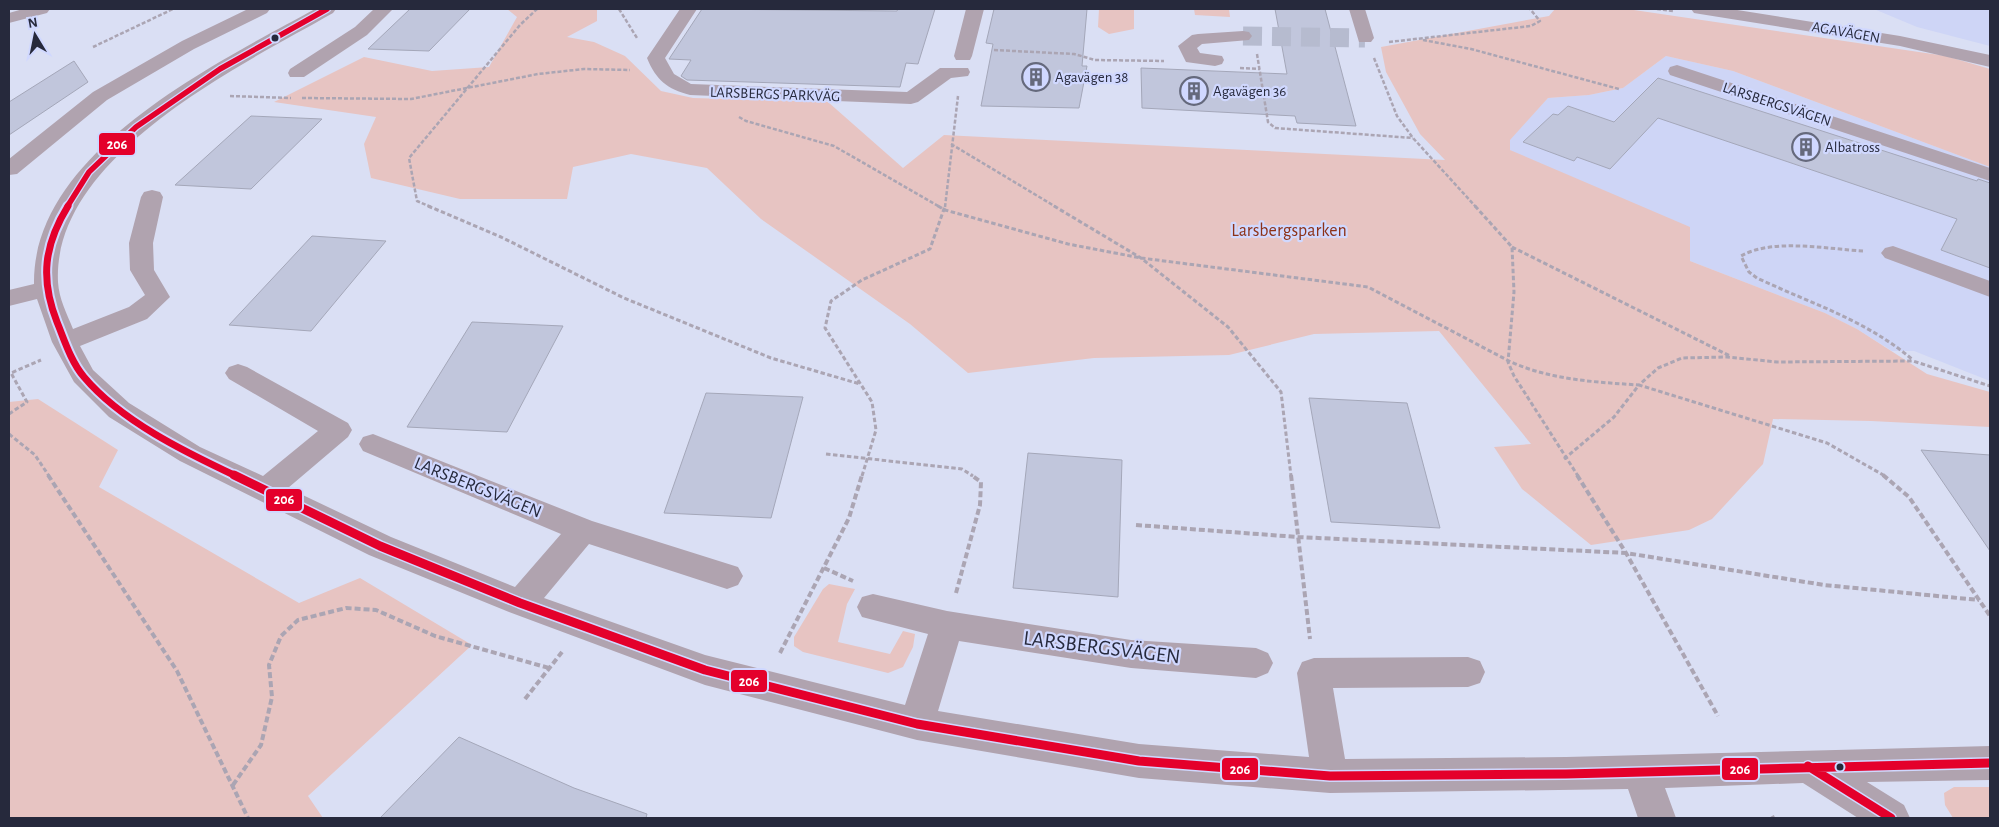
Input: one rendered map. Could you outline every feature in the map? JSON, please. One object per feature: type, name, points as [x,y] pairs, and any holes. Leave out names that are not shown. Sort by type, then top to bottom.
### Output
[{"type":"street","points":[[9,18],[41,9]]},
{"type":"street","points":[[9,169],[100,96],[188,45],[261,9]]},
{"type":"street","points":[[326,9],[220,69],[136,127],[113,148],[89,172],[55,227],[48,251],[46,283],[50,304],[65,342],[83,376],[118,410],[190,454],[380,546],[520,603],[705,670],[917,724],[1139,760],[1330,776],[1566,774],[1808,766],[1990,763]]},
{"type":"street","points":[[297,73],[361,31],[384,9]]},
{"type":"street","points":[[663,76],[656,58],[688,9]]},
{"type":"street","points":[[963,58],[975,9]]},
{"type":"street","points":[[1357,9],[1373,41]]},
{"type":"street","name":"AGAVÄGEN","points":[[1700,9],[1900,41],[1990,61]]},
{"type":"street","points":[[1215,60],[1193,58],[1188,46],[1198,39],[1243,36]]},
{"type":"street","name":"LARSBERGS PARKVÄG","points":[[663,76],[680,88],[699,91],[911,98],[963,58]]},
{"type":"street","name":"LARSBERGSVÄGEN","points":[[1677,71],[1990,175]]},
{"type":"street","points":[[65,342],[138,313],[158,297],[142,270],[141,243],[152,197]]},
{"type":"street","points":[[1893,253],[1990,289]]},
{"type":"street","points":[[9,298],[47,289]]},
{"type":"street","points":[[238,374],[338,430],[266,491]]},
{"type":"street","name":"LARSBERGSVÄGEN","points":[[373,444],[583,530],[727,576]]},
{"type":"street","points":[[520,603],[583,530]]},
{"type":"street","name":"LARSBERGSVÄGEN","points":[[873,606],[948,625],[1131,654],[1256,663]]},
{"type":"street","points":[[917,724],[948,625]]},
{"type":"street","points":[[1330,776],[1314,673],[1468,672]]},
{"type":"street","points":[[1808,766],[1891,818]]},
{"type":"street","points":[[1640,771],[1657,818]]},
{"type":"path","points":[[93,47],[173,9]]},
{"type":"path","points":[[537,9],[520,25],[409,158],[417,201],[501,236],[624,298],[771,358],[861,384],[824,328],[831,301],[862,280],[930,249],[945,210],[963,58],[1074,54],[1095,60],[1169,61]]},
{"type":"path","points":[[1373,41],[1415,39],[1531,26],[1540,21],[1530,9]]},
{"type":"path","points":[[1415,39],[1470,49],[1619,89]]},
{"type":"path","points":[[1256,50],[1268,122],[1275,128],[1413,138]]},
{"type":"path","points":[[1373,57],[1397,116],[1413,138],[1512,247],[1734,358]]},
{"type":"path","points":[[1240,68],[1260,69]]},
{"type":"path","points":[[178,97],[411,99],[538,74],[584,69],[628,70],[663,76]]},
{"type":"path","points":[[699,91],[746,121],[834,146],[945,210],[1068,244],[1141,258],[1368,287],[1492,350],[1508,362],[1535,374],[1580,381],[1639,385],[1827,443],[1892,480],[1909,497],[1990,616]]},
{"type":"path","points":[[952,144],[1141,258],[1228,327],[1281,392],[1314,673]]},
{"type":"path","points":[[1512,247],[1514,292],[1508,362],[1514,376],[1564,459],[1626,553],[1718,716]]},
{"type":"path","points":[[1893,253],[1769,247],[1746,250],[1741,256],[1748,272],[1757,278],[1828,306],[1872,328],[1898,346],[1913,361]]},
{"type":"path","points":[[1564,459],[1599,432],[1622,410],[1639,385],[1658,368],[1682,358],[1734,358],[1777,362],[1913,361],[1990,386]]},
{"type":"path","points":[[9,414],[27,402],[12,373],[14,371]]},
{"type":"path","points":[[9,434],[35,455],[177,671],[248,818]]},
{"type":"path","points":[[826,454],[962,469],[981,482],[980,505],[948,625]]},
{"type":"path","points":[[1136,526],[1298,537],[1626,553],[1824,585],[1979,600]]},
{"type":"path","points":[[232,786],[261,745],[272,697],[270,665],[281,636],[298,620],[346,608],[376,610],[435,636],[550,668]]},
{"type":"path","points":[[525,699],[583,626]]},
{"type":"shaded area","points":[[1874,9],[1990,9],[1990,46],[1917,27]]},
{"type":"shaded area","points":[[1666,56],[1733,71],[1990,167],[1990,381],[1914,351],[1892,351],[1857,329],[1825,313],[1690,261],[1510,150],[1509,140],[1548,98],[1589,95],[1623,88]]},
{"type":"green space","name":"Larsbergsparken","points":[[507,9],[597,9],[597,21],[567,37],[594,42],[625,56],[661,91],[693,98],[828,102],[903,168],[944,135],[1445,160],[1420,134],[1386,72],[1381,47],[1549,16],[1555,9],[1627,9],[1946,56],[1990,69],[1990,167],[1733,71],[1666,56],[1623,88],[1589,95],[1548,98],[1510,140],[1510,150],[1690,227],[1690,261],[1825,313],[1857,329],[1927,374],[1990,392],[1990,427],[1871,421],[1773,419],[1763,464],[1712,519],[1689,530],[1591,545],[1522,489],[1494,447],[1531,444],[1439,331],[1314,334],[1229,355],[1094,358],[968,373],[910,324],[761,219],[707,168],[631,154],[573,167],[567,199],[460,199],[371,178],[364,144],[376,117],[274,102],[364,57],[432,71],[489,67],[517,17]]},
{"type":"green space","points":[[1099,9],[1134,10],[1134,29],[1109,34],[1098,27]]},
{"type":"green space","points":[[1194,9],[1229,9],[1230,17],[1195,15]]},
{"type":"green space","points":[[38,399],[118,450],[99,487],[299,603],[360,578],[472,645],[308,796],[323,818],[9,818],[9,402]]},
{"type":"green space","points":[[829,584],[855,589],[847,604],[838,642],[890,654],[903,631],[915,634],[913,647],[903,667],[888,673],[803,652],[794,646],[794,637],[823,589]]},
{"type":"green space","points":[[1954,787],[1990,787],[1990,818],[1953,818],[1945,805],[1944,793]]},
{"type":"building","points":[[410,9],[470,9],[429,51],[368,49]]},
{"type":"building","points":[[702,9],[897,11],[898,9],[935,9],[918,64],[906,63],[900,87],[687,80],[681,76],[691,60],[669,59]]},
{"type":"building","points":[[994,9],[1087,9],[1082,66],[1087,66],[1079,108],[981,106],[993,44],[986,43]]},
{"type":"building","points":[[1275,9],[1325,9],[1356,126],[1297,123],[1295,116],[1142,108],[1141,68],[1287,74]]},
{"type":"building","points":[[74,61],[88,82],[9,135],[9,102]]},
{"type":"building","name":"Albatross","points":[[1658,78],[1977,181],[1978,179],[1990,183],[1990,268],[1941,250],[1957,219],[1658,118],[1610,169],[1577,157],[1574,161],[1523,142],[1553,114],[1558,115],[1568,106],[1614,122]]},
{"type":"building","points":[[251,116],[322,119],[251,189],[175,185]]},
{"type":"building","points":[[312,236],[386,241],[311,331],[229,325]]},
{"type":"building","points":[[472,322],[563,326],[507,432],[407,427]]},
{"type":"building","points":[[706,393],[803,397],[771,518],[664,513]]},
{"type":"building","points":[[1309,398],[1407,403],[1440,528],[1331,522]]},
{"type":"building","points":[[1921,450],[1990,455],[1990,551]]},
{"type":"building","points":[[1028,453],[1122,460],[1118,597],[1013,588]]},
{"type":"building","points":[[459,737],[574,788],[647,814],[646,818],[380,818]]},
{"type":"tunnel","points":[[1243,36],[1365,38]]},
{"type":"transit line","name":"206","points":[[327,9],[220,69],[136,127],[113,148],[89,172],[55,227],[48,251],[46,283],[50,304],[65,342],[83,376],[119,410],[190,454],[380,546],[520,603],[705,670],[917,724],[1139,761],[1330,776],[1566,774],[1990,763]]},
{"type":"transit line","name":"206","points":[[1808,766],[1891,818]]},
{"type":"place","name":"Agavägen 38","points":[[1036,77]]},
{"type":"place","name":"Agavägen 36","points":[[1194,91]]},
{"type":"place","name":"Albatross","points":[[1806,147]]}]
